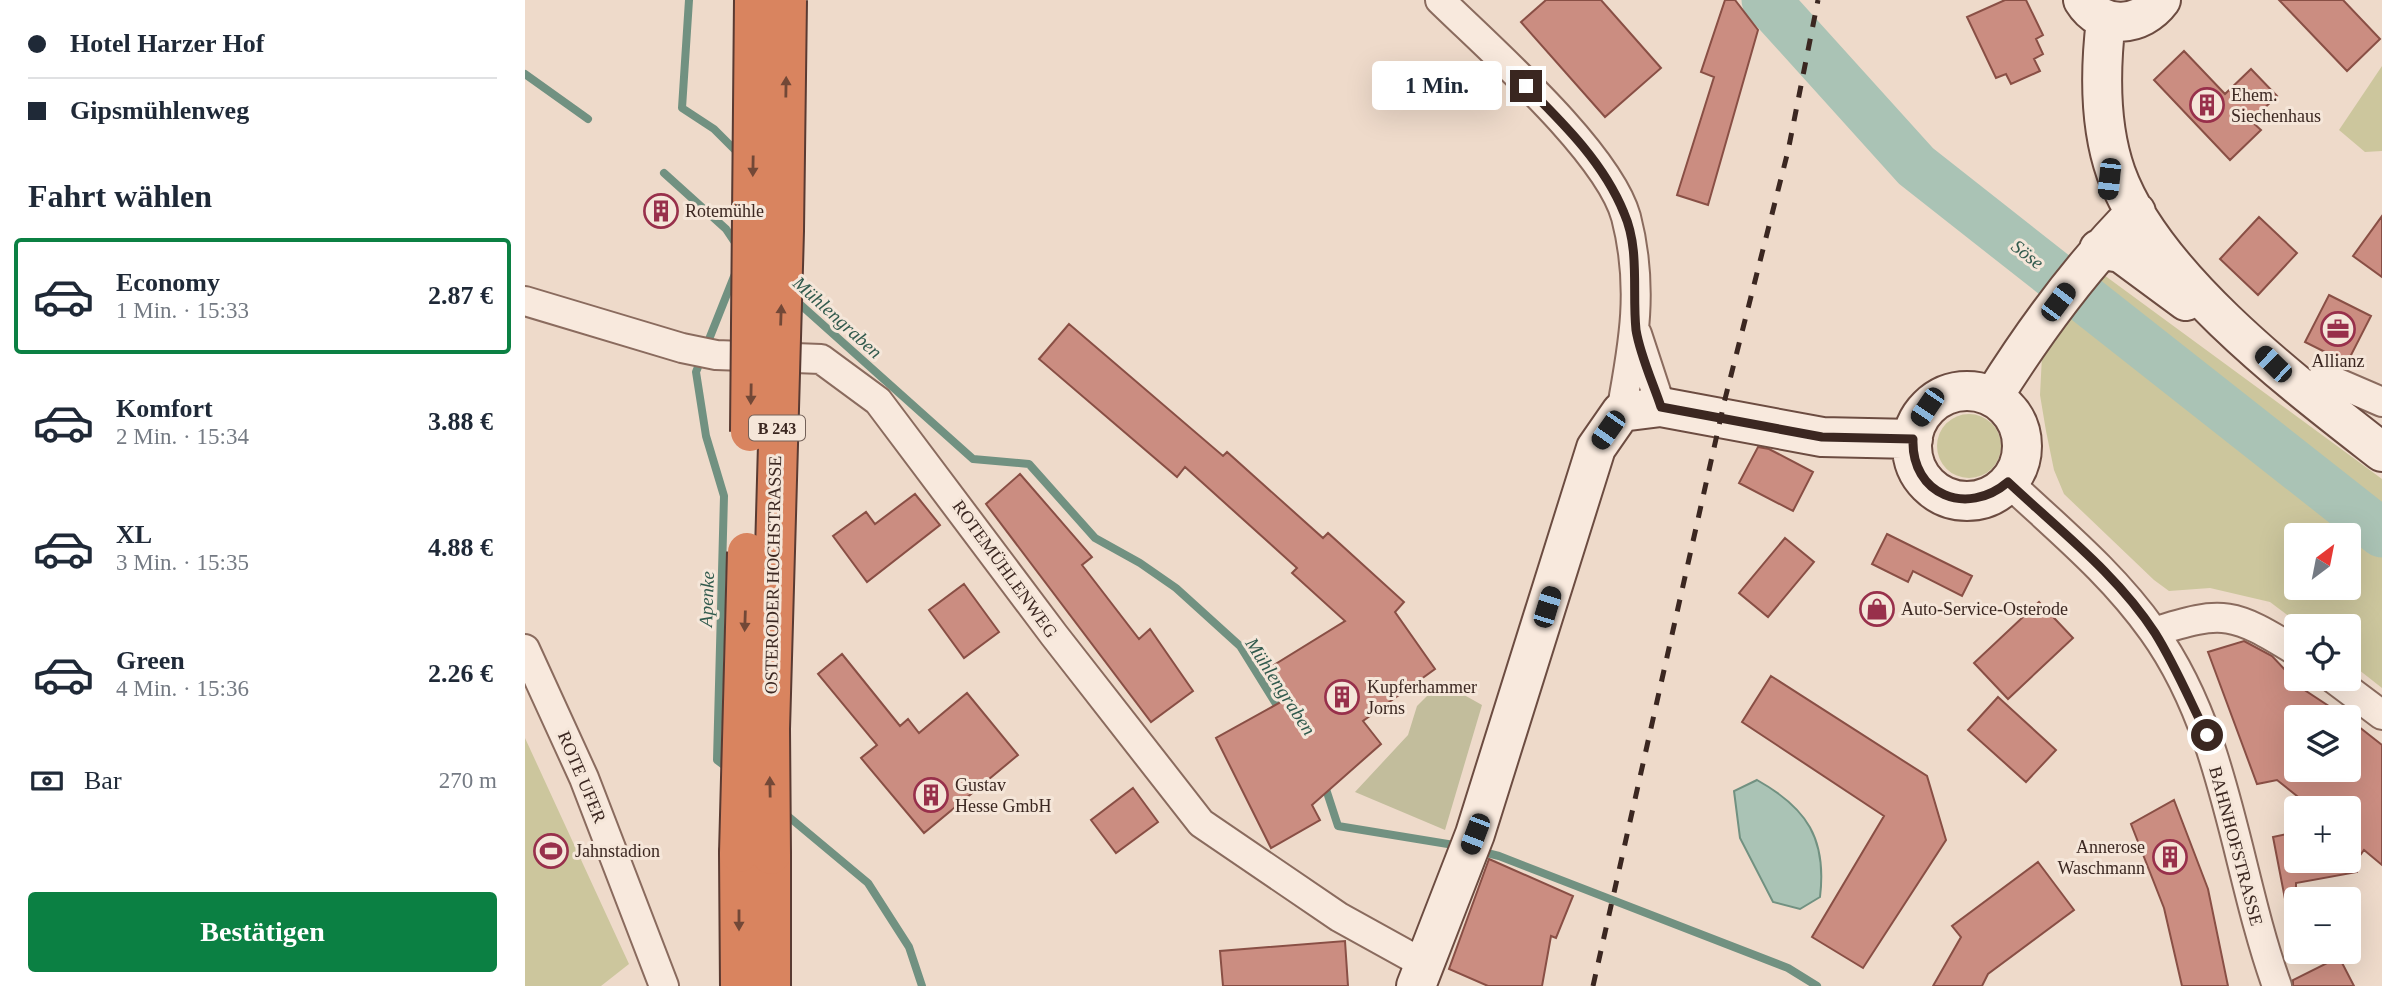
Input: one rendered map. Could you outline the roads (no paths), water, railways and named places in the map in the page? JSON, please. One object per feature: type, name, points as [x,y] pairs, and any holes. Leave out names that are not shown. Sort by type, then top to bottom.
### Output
[{"type":"highway","name":"OSTERODER HOCHSTRASSE","points":[[754,0],[751,421],[755,854]]},
{"type":"highway","name":"OSTERODER HOCHSTRASSE","points":[[755,854],[769,729],[784,231],[787,0]]},
{"type":"highway","name":"B 243","points":[[740,986],[755,854]]},
{"type":"highway","name":"B 243","points":[[755,854],[771,986]]},
{"type":"street","points":[[1420,975],[1475,834],[1596,448],[1621,412],[1636,331],[1633,253],[1625,214],[1604,176],[1573,134],[1440,0]]},
{"type":"street","points":[[2095,253],[2104,220],[2111,158],[2094,10],[2127,23],[2137,20],[2161,0]]},
{"type":"street","points":[[2111,158],[2136,212],[2173,264],[2242,335],[2307,393],[2382,452]]},
{"type":"street","points":[[1993,397],[2041,324],[2095,253],[2136,212]]},
{"type":"street","points":[[2095,253],[2121,253],[2202,312],[2242,335]]},
{"type":"street","name":"ROTEMÜHLENWEG","points":[[525,301],[682,348],[716,355],[821,359],[878,401],[1054,635],[1201,823],[1420,975]]},
{"type":"street","points":[[1636,331],[1661,407]]},
{"type":"street","points":[[2307,393],[2324,377],[2382,402]]},
{"type":"street","points":[[1961,391],[1993,397],[2011,413],[2018,425],[2022,446],[2021,459],[2008,482],[1982,499],[1965,501],[1948,497],[1923,478],[1915,464],[1913,439],[1917,424],[1927,407],[1941,397],[1961,391]]},
{"type":"street","points":[[1621,412],[1661,407],[1822,437],[1913,439]]},
{"type":"street","name":"BAHNHOFSTRASSE","points":[[2008,482],[2086,552],[2154,632],[2207,735],[2261,941],[2277,986]]},
{"type":"street","points":[[2154,632],[2203,617],[2247,621],[2284,644]]},
{"type":"street","name":"ROTE UFER","points":[[525,649],[584,778],[664,986]]},
{"type":"street","points":[[2350,691],[2382,715]]},
{"type":"waterway","name":"Mühlengraben","points":[[689,0],[682,108],[714,129],[739,154]]},
{"type":"waterway","name":"Söse","points":[[1766,0],[1916,166],[2382,533]]},
{"type":"waterway","name":"Apenke","points":[[525,74],[588,119]]},
{"type":"waterway","name":"Apenke","points":[[664,173],[726,229],[738,247]]},
{"type":"waterway","name":"Apenke","points":[[729,769],[717,760],[724,496],[706,436],[696,372],[735,274]]},
{"type":"waterway","name":"Mühlengraben","points":[[793,298],[973,459],[1029,464],[1095,538],[1140,563],[1176,588],[1240,646],[1281,712]]},
{"type":"waterway","name":"Mühlengraben","points":[[1324,783],[1338,826],[1460,846]]},
{"type":"waterway","name":"Apenke","points":[[783,812],[868,883],[909,947],[922,986]]},
{"type":"waterway","name":"Mühlengraben","points":[[1479,851],[1499,856],[1788,968],[1817,986]]},
{"type":"railway","points":[[1593,986],[1725,399],[1788,151],[1818,0]]},
{"type":"place","name":"Ehem. Siechenhaus","points":[[2207,105]]},
{"type":"place","name":"Rotemühle","points":[[661,211]]},
{"type":"place","name":"Allianz","points":[[2338,329]]},
{"type":"place","name":"Auto-Service-Osterode","points":[[1877,609]]},
{"type":"place","name":"Kupferhammer Jorns","points":[[1342,697]]},
{"type":"place","name":"Gustav Hesse GmbH","points":[[931,795]]},
{"type":"place","name":"Jahnstadion","points":[[551,851]]},
{"type":"place","name":"Annerose Waschmann","points":[[2170,857]]}]
